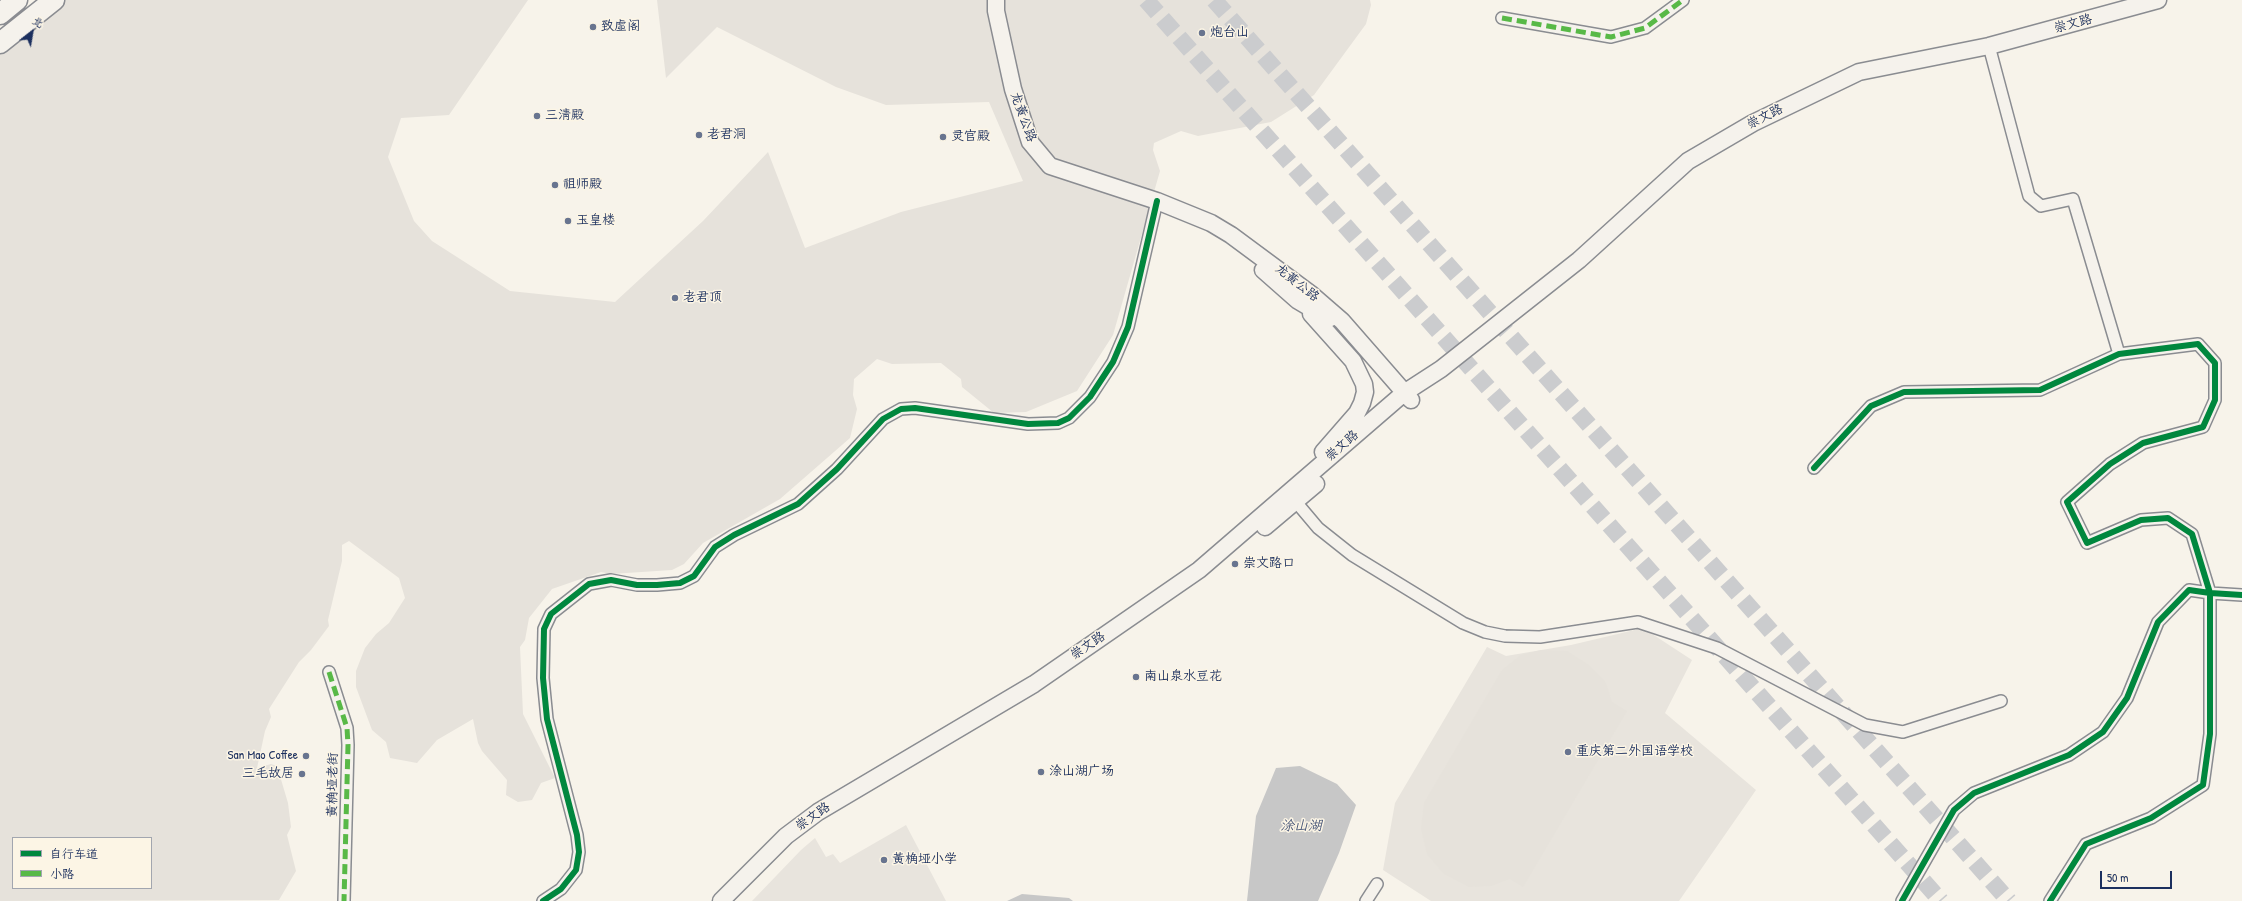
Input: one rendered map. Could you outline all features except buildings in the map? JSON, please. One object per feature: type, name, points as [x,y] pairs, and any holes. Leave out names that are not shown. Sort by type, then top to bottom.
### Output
[{"type":"highway","points":[[0,14],[18,0]]},
{"type":"highway","points":[[0,43],[54,0]]},
{"type":"main road","name":"龙黄公路","points":[[996,0],[996,11],[1011,82],[1030,142],[1050,166],[1157,200],[1221,228],[1339,326],[1405,398]]},
{"type":"main road","name":"崇文路","points":[[736,901],[781,855],[824,820],[1041,692],[1194,586],[1292,497],[1405,398],[1580,260],[1688,161],[1753,123],[1859,72],[1989,46],[2154,1]]},
{"type":"main road","points":[[1292,497],[1357,413],[1365,392],[1360,373],[1348,354],[1298,293]]},
{"type":"main road","name":"崇文路","points":[[721,901],[786,836],[818,812],[1034,684],[1198,570],[1292,497]]},
{"type":"street","points":[[1502,18],[1611,37],[1645,28],[1683,0]]},
{"type":"street","points":[[1989,46],[2029,196],[2041,206],[2073,199],[2119,354]]},
{"type":"street","points":[[543,901],[561,889],[576,870],[579,852],[577,835],[547,719],[543,678],[544,629],[551,614],[589,584],[611,580],[637,585],[657,585],[680,583],[694,576],[715,547],[734,535],[798,504],[837,469],[883,420],[901,409],[915,408],[1028,424],[1058,423],[1069,418],[1090,397],[1113,362],[1128,327],[1157,200]]},
{"type":"street","points":[[1814,468],[1871,406],[1904,392],[2040,390],[2119,354],[2198,344],[2215,363],[2215,400],[2203,427],[2143,442],[2110,464],[2067,502],[2087,542],[2141,520],[2168,518],[2192,534],[2210,593],[2210,734],[2203,785],[2151,818],[2086,844],[2050,901]]},
{"type":"street","points":[[1292,497],[1318,528],[1334,542],[1463,623],[1485,632],[1505,636],[1540,637],[1638,622],[1717,648],[1865,725],[1903,732],[2001,701]]},
{"type":"street","points":[[1902,901],[1954,810],[1974,793],[2070,755],[2103,732],[2127,698],[2158,622],[2190,590],[2242,595]]},
{"type":"street","name":"黄桷垭老街","points":[[329,672],[347,728],[348,745],[344,901]]},
{"type":"street","points":[[1366,901],[1377,884]]},
{"type":"shaded area","points":[[57,0],[528,0],[449,115],[401,118],[388,157],[414,221],[432,241],[510,291],[615,302],[703,221],[768,152],[805,248],[901,212],[1023,181],[989,102],[886,105],[836,87],[717,27],[666,78],[657,0],[1370,0],[1371,5],[1366,24],[1314,95],[1271,122],[1198,136],[1181,131],[1154,143],[1153,150],[1160,171],[1113,335],[1077,391],[1026,412],[994,413],[962,387],[961,379],[941,363],[892,364],[877,359],[854,379],[853,395],[857,409],[850,438],[780,499],[703,543],[684,564],[672,570],[611,574],[601,572],[552,589],[529,618],[525,640],[520,647],[523,714],[555,778],[541,783],[532,800],[518,802],[506,795],[507,780],[482,751],[478,743],[473,719],[437,740],[417,763],[390,758],[386,742],[372,730],[356,687],[356,671],[365,648],[376,634],[389,623],[405,598],[399,578],[349,541],[342,545],[342,561],[328,620],[329,626],[311,650],[299,662],[269,709],[271,717],[265,731],[257,768],[271,764],[277,766],[288,803],[291,827],[287,835],[296,871],[279,900],[0,901],[0,44]]},
{"type":"shaded area","name":"重庆第二外国语学校","points":[[1643,628],[1692,660],[1665,713],[1756,790],[1679,901],[1431,901],[1383,870],[1395,803],[1487,647],[1506,656],[1571,645]]},
{"type":"shaded area","points":[[1541,650],[1567,651],[1589,665],[1606,683],[1612,702],[1627,711],[1523,887],[1510,879],[1491,886],[1469,887],[1444,874],[1427,854],[1421,829],[1424,803],[1502,670],[1521,655]]},
{"type":"shaded area","name":"黄桷垭小学","points":[[906,825],[946,901],[752,901],[801,850],[815,838],[826,857],[833,854],[840,863]]},
{"type":"water","name":"涂山湖","points":[[1300,766],[1337,784],[1356,805],[1339,853],[1318,901],[1247,901],[1256,816],[1276,768]]},
{"type":"water","points":[[1022,894],[1069,898],[1073,901],[1007,901]]},
{"type":"tunnel","points":[[1146,0],[1941,901]]},
{"type":"tunnel","points":[[1214,0],[2009,901]]},
{"type":"marked path","points":[[1502,18],[1611,37],[1645,28],[1683,0]]},
{"type":"marked path","points":[[329,672],[347,728],[348,745],[344,901]]},
{"type":"cycle path","points":[[543,901],[561,889],[576,870],[579,852],[577,835],[547,719],[543,678],[544,629],[551,614],[589,584],[611,580],[637,585],[657,585],[680,583],[694,576],[715,547],[734,535],[798,504],[837,469],[883,419],[901,409],[915,408],[1028,424],[1058,423],[1069,418],[1090,397],[1113,362],[1128,327],[1157,201]]},
{"type":"cycle path","points":[[1814,468],[1871,406],[1904,392],[2040,390],[2119,354],[2198,344],[2215,363],[2215,400],[2203,427],[2143,443],[2110,464],[2067,502],[2087,543],[2141,520],[2168,518],[2192,534],[2210,593],[2242,595]]},
{"type":"cycle path","points":[[1902,901],[1954,810],[1974,793],[2069,755],[2103,732],[2127,698],[2158,622],[2189,590],[2210,593],[2210,734],[2203,785],[2151,818],[2086,844],[2050,901]]},
{"type":"place","name":"致虚阁","points":[[593,27]]},
{"type":"place","name":"炮台山","points":[[1202,33]]},
{"type":"place","name":"三清殿","points":[[537,116]]},
{"type":"place","name":"老君洞","points":[[699,135]]},
{"type":"place","name":"灵官殿","points":[[943,137]]},
{"type":"place","name":"祖师殿","points":[[555,185]]},
{"type":"place","name":"玉皇楼","points":[[568,221]]},
{"type":"place","name":"老君顶","points":[[675,298]]},
{"type":"place","name":"崇文路口","points":[[1235,564]]},
{"type":"place","name":"南山泉水豆花","points":[[1136,677]]},
{"type":"place","name":"重庆第二外国语学校","points":[[1568,752]]},
{"type":"place","name":"San Mao Coffee","points":[[306,756]]},
{"type":"place","name":"涂山湖广场","points":[[1041,772]]},
{"type":"place","name":"三毛故居","points":[[302,774]]},
{"type":"place","name":"黄桷垭小学","points":[[884,860]]}]
